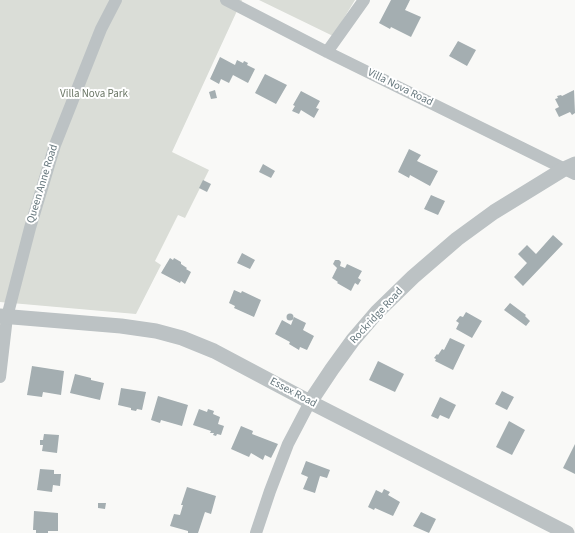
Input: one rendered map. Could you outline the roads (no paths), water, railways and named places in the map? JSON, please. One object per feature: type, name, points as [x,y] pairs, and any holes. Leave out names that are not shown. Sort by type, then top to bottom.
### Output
[{"type":"street","name":"Queen Anne Road","points":[[0,377],[3,317],[55,145],[102,29],[116,0]]},
{"type":"street","name":"Villa Nova Road","points":[[226,0],[327,52],[571,169]]},
{"type":"street","points":[[327,52],[364,0]]},
{"type":"street","name":"Rockridge Road","points":[[256,533],[288,444],[310,402],[353,340],[377,312],[457,239],[488,216],[571,169]]},
{"type":"street","name":"Essex Road","points":[[3,317],[121,326],[156,331],[182,338],[214,351],[310,402],[567,533]]},
{"type":"park label","name":"Villa Nova Park","points":[[94,95]]}]
